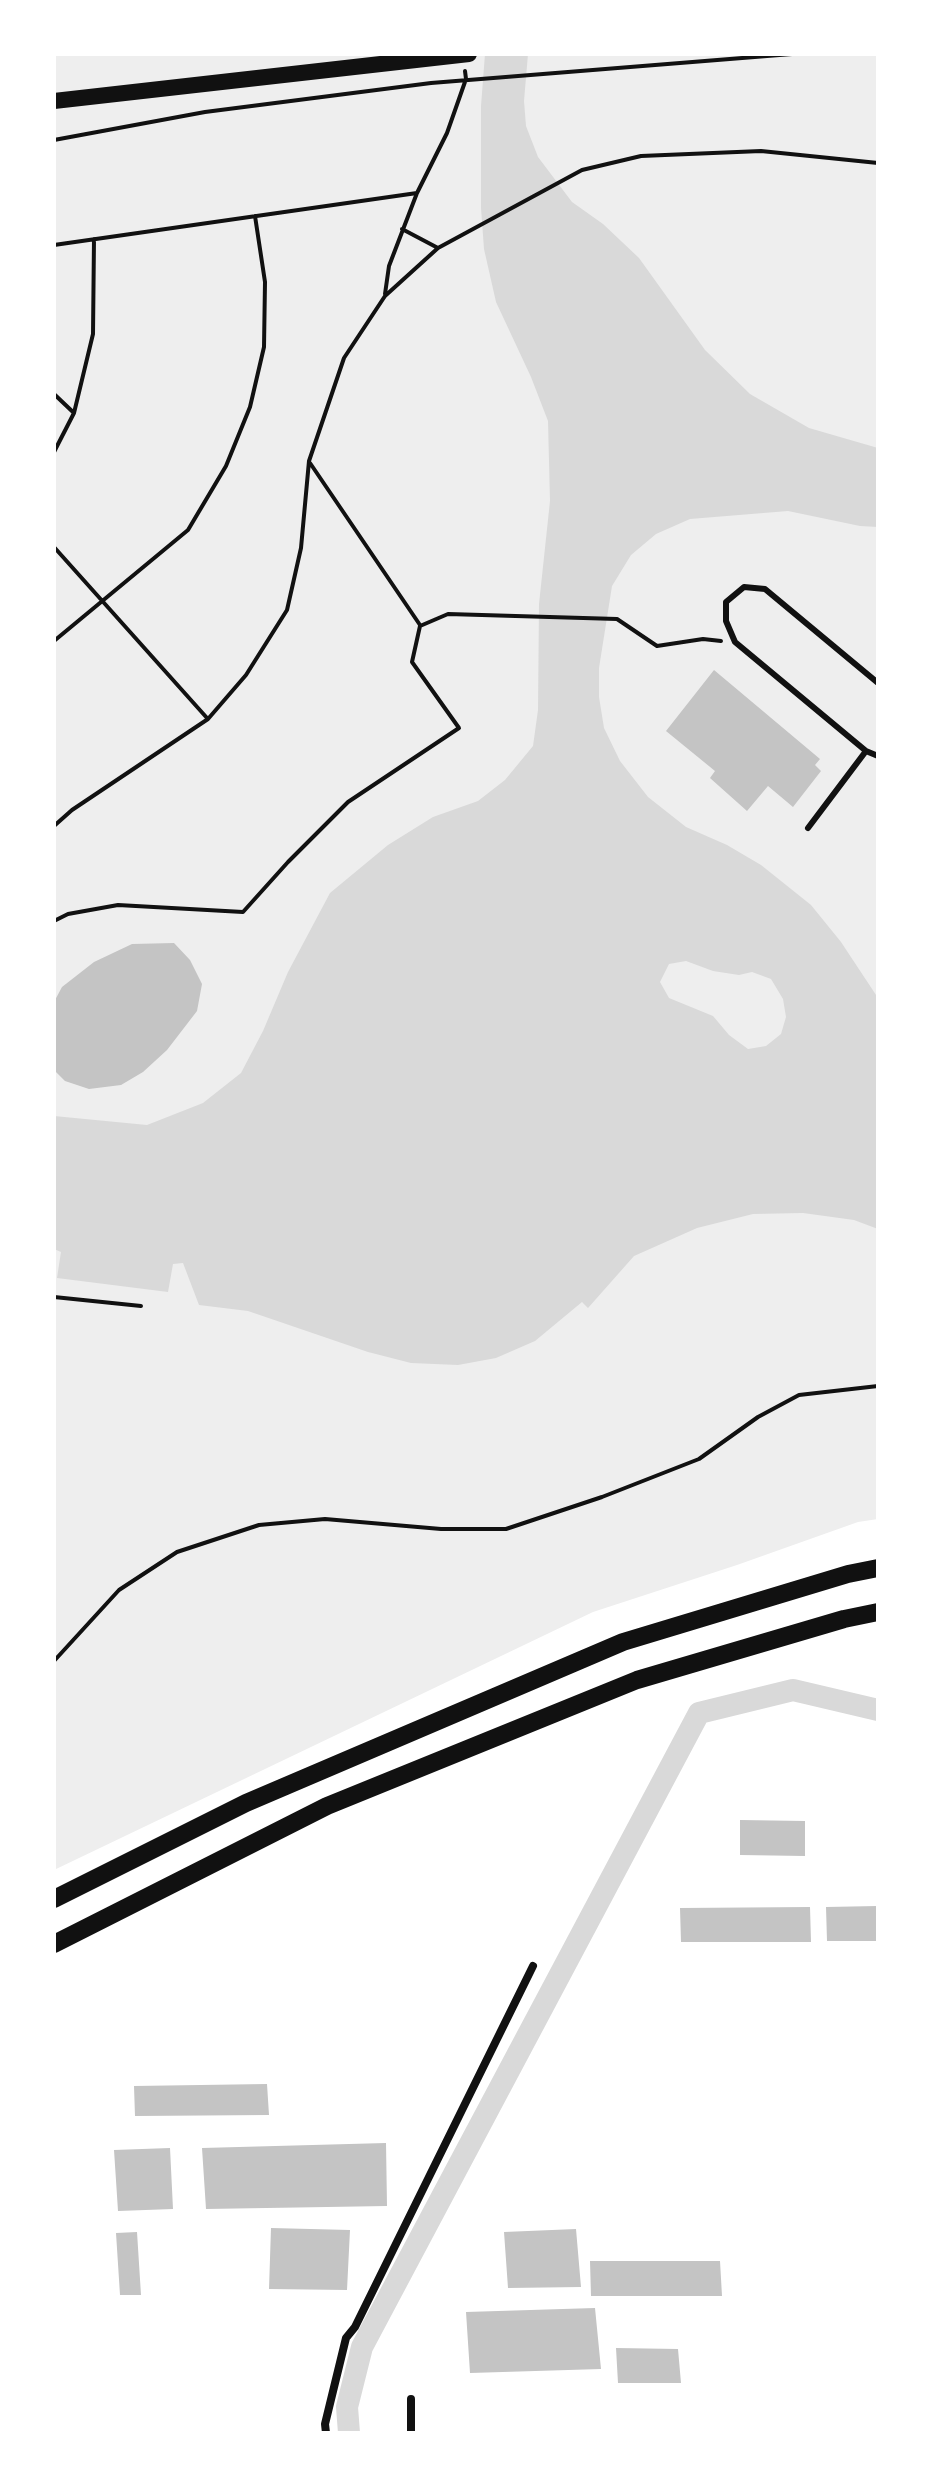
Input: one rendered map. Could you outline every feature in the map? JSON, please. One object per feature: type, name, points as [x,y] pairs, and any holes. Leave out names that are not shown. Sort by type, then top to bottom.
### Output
[{"type":"main road","points":[[54,101],[432,58],[467,60]]},
{"type":"main road","points":[[54,1899],[246,1803],[623,1642],[848,1574],[878,1568]]},
{"type":"main road","points":[[54,1944],[327,1806],[637,1680],[844,1619],[878,1612]]},
{"type":"street","points":[[326,2433],[325,2424],[346,2338],[355,2327],[533,1966]]},
{"type":"street","points":[[411,2399],[411,2433]]},
{"type":"lane","points":[[878,683],[765,589],[744,587],[726,602],[726,621],[735,642],[866,751],[878,756]]},
{"type":"lane","points":[[808,828],[866,751]]},
{"type":"path","points":[[54,140],[205,112],[431,83],[792,54]]},
{"type":"path","points":[[385,296],[389,266],[417,193],[447,133],[466,79],[467,60]]},
{"type":"path","points":[[54,826],[72,810],[208,719],[246,675],[287,610],[301,548],[309,461],[344,358],[385,296],[438,248],[582,170],[641,156],[761,151],[878,163]]},
{"type":"path","points":[[54,245],[417,193]]},
{"type":"path","points":[[54,641],[188,530],[226,466],[250,407],[264,347],[265,282],[255,216]]},
{"type":"path","points":[[402,229],[438,248]]},
{"type":"path","points":[[54,452],[74,413],[93,334],[94,239]]},
{"type":"path","points":[[54,394],[74,413]]},
{"type":"path","points":[[54,921],[68,914],[118,905],[243,912],[348,802],[459,728],[412,662],[420,626],[309,461]]},
{"type":"path","points":[[54,547],[208,719]]},
{"type":"path","points":[[420,626],[448,614],[617,619],[657,646],[703,639],[735,642]]},
{"type":"path","points":[[54,1297],[141,1306]]},
{"type":"path","points":[[54,1661],[119,1590],[177,1552],[191,1547],[259,1525],[325,1519],[441,1529],[506,1529],[602,1497],[699,1459],[758,1417],[799,1395],[878,1386]]},
{"type":"shaded area","points":[[54,54],[878,54],[878,1519],[858,1522],[593,1612],[54,1870]]},
{"type":"shaded area","points":[[485,54],[528,54],[524,101],[526,126],[538,157],[572,202],[603,224],[639,258],[705,350],[750,394],[809,428],[878,448],[878,527],[788,511],[690,519],[656,534],[631,555],[612,586],[599,668],[599,697],[604,728],[620,761],[648,797],[686,827],[727,845],[761,865],[811,905],[841,942],[878,998],[878,1229],[854,1220],[803,1213],[753,1214],[697,1228],[634,1256],[588,1308],[582,1302],[535,1341],[496,1358],[458,1365],[411,1363],[368,1352],[248,1311],[199,1305],[183,1263],[173,1264],[168,1292],[57,1278],[61,1252],[54,1249],[54,1116],[147,1125],[203,1103],[241,1073],[288,972],[330,893],[388,845],[433,817],[478,801],[505,780],[533,746],[538,710],[539,604],[550,501],[548,421],[496,302],[484,249],[481,106]],"holes":[[[686,961],[713,971],[739,975],[752,972],[771,979],[783,999],[786,1017],[781,1034],[766,1046],[748,1049],[729,1035],[713,1016],[669,998],[660,982],[669,964]]]},
{"type":"building","points":[[714,670],[820,759],[815,765],[821,771],[793,807],[768,786],[747,811],[710,778],[715,771],[666,731]]},
{"type":"building","points":[[174,943],[190,960],[202,984],[197,1011],[167,1050],[143,1072],[121,1085],[89,1089],[65,1081],[54,1070],[54,1002],[62,987],[94,962],[132,944]]},
{"type":"building","points":[[740,1820],[805,1821],[805,1856],[740,1855]]},
{"type":"building","points":[[878,1906],[878,1941],[827,1941],[826,1907]]},
{"type":"building","points":[[810,1907],[811,1942],[681,1942],[680,1908]]},
{"type":"building","points":[[267,2084],[269,2115],[135,2116],[134,2086]]},
{"type":"building","points":[[386,2143],[387,2206],[206,2209],[202,2148]]},
{"type":"building","points":[[170,2148],[173,2209],[118,2211],[114,2150]]},
{"type":"building","points":[[271,2228],[350,2230],[347,2290],[269,2289]]},
{"type":"building","points":[[576,2229],[581,2287],[508,2288],[504,2232]]},
{"type":"building","points":[[137,2232],[141,2295],[120,2295],[116,2233]]},
{"type":"building","points":[[590,2261],[720,2261],[722,2296],[591,2296]]},
{"type":"building","points":[[595,2308],[601,2369],[470,2373],[466,2312]]},
{"type":"building","points":[[616,2348],[678,2349],[681,2383],[618,2383]]},
{"type":"waterway","points":[[349,2433],[347,2407],[362,2347],[699,1713],[793,1690],[878,1710]]}]
